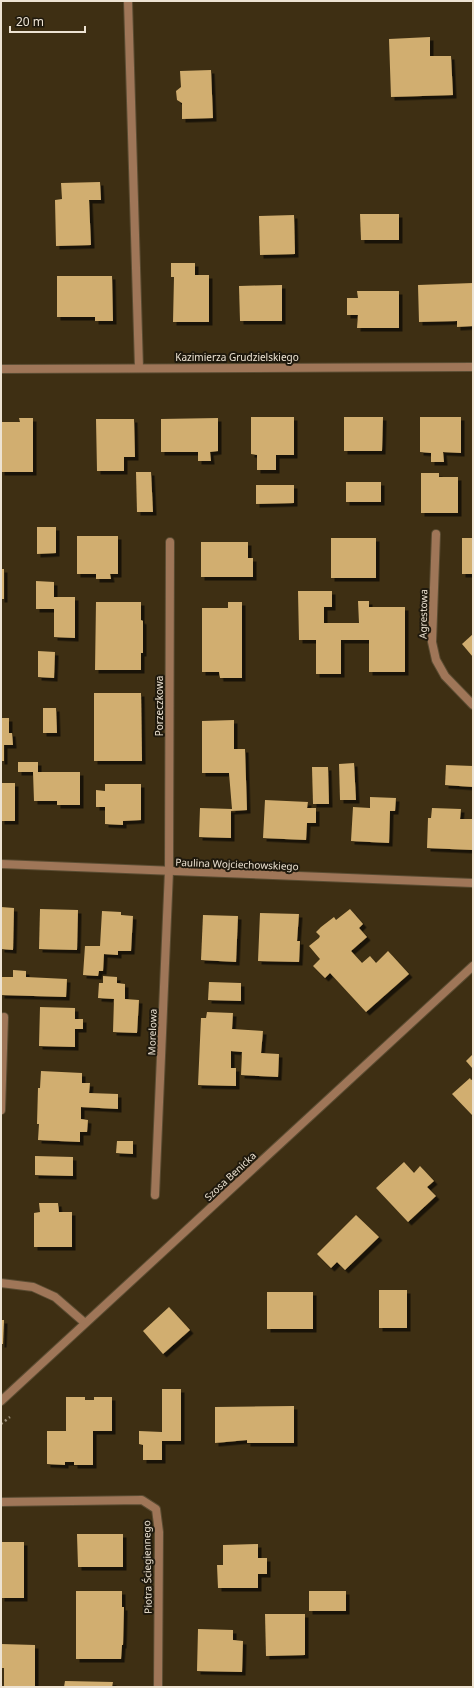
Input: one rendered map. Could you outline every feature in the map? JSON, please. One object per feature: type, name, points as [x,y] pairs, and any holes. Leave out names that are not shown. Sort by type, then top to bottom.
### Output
[{"type":"street","points":[[128,1],[139,368]]},
{"type":"street","name":"Kazimierza Grudzielskiego","points":[[1,369],[473,366]]},
{"type":"street","name":"Agrestowa","points":[[436,534],[432,642],[436,660],[445,676],[473,705]]},
{"type":"street","name":"Porzeczkowa","points":[[169,871],[170,542]]},
{"type":"street","name":"Paulina Wojciechowskiego","points":[[1,864],[473,884]]},
{"type":"street","name":"Morelowa","points":[[155,1195],[169,871]]},
{"type":"street","name":"Szosa Benicka","points":[[1,1401],[473,966]]},
{"type":"street","points":[[1,1110],[4,1017]]},
{"type":"street","points":[[1,1283],[33,1287],[54,1297],[85,1324]]},
{"type":"street","name":"Piotra Ściegiennego","points":[[1,1502],[142,1500],[156,1509],[159,1532],[158,1687]]},
{"type":"building","points":[[430,37],[430,56],[451,56],[453,95],[391,97],[389,39]]},
{"type":"building","points":[[211,70],[213,118],[182,119],[182,103],[177,100],[176,91],[181,87],[180,71]]},
{"type":"building","points":[[100,182],[101,200],[89,200],[91,245],[56,246],[55,200],[62,199],[61,183]]},
{"type":"building","points":[[360,214],[399,214],[399,240],[361,240]]},
{"type":"building","points":[[294,215],[295,254],[260,255],[259,216]]},
{"type":"building","points":[[171,263],[195,263],[195,275],[209,275],[209,322],[173,322],[174,277],[171,277]]},
{"type":"building","points":[[57,276],[112,276],[113,321],[95,321],[95,317],[57,317]]},
{"type":"building","points":[[473,283],[473,326],[457,327],[457,321],[419,322],[418,285]]},
{"type":"building","points":[[282,285],[282,321],[240,321],[239,286]]},
{"type":"building","points":[[357,291],[399,291],[399,328],[357,328],[358,315],[347,315],[347,298],[358,298]]},
{"type":"building","points":[[251,417],[294,417],[294,455],[276,455],[276,470],[257,470],[257,455],[251,454]]},
{"type":"building","points":[[344,417],[383,417],[382,451],[344,451]]},
{"type":"building","points":[[420,417],[461,417],[461,453],[443,452],[444,462],[431,462],[431,453],[420,452]]},
{"type":"building","points":[[19,418],[33,418],[33,472],[1,472],[1,422],[20,422]]},
{"type":"building","points":[[218,418],[218,451],[210,452],[211,461],[198,461],[198,452],[161,452],[161,419]]},
{"type":"building","points":[[96,419],[134,419],[135,457],[124,457],[124,471],[97,471]]},
{"type":"building","points":[[136,472],[151,472],[153,512],[137,512]]},
{"type":"building","points":[[421,473],[439,473],[439,477],[458,477],[458,513],[421,513]]},
{"type":"building","points":[[346,482],[381,482],[381,502],[346,502]]},
{"type":"building","points":[[256,485],[294,485],[294,503],[256,504]]},
{"type":"building","points":[[37,527],[56,527],[56,553],[37,554]]},
{"type":"building","points":[[77,536],[118,536],[118,574],[110,574],[111,579],[96,579],[96,574],[77,574]]},
{"type":"building","points":[[331,538],[376,538],[376,578],[331,578]]},
{"type":"building","points":[[462,538],[473,538],[473,574],[462,574]]},
{"type":"building","points":[[201,542],[248,542],[248,558],[253,558],[253,577],[201,577]]},
{"type":"building","points":[[1,569],[4,569],[4,599],[1,599]]},
{"type":"building","points":[[36,581],[54,582],[54,597],[75,597],[75,638],[54,637],[54,609],[36,609]]},
{"type":"building","points":[[298,591],[332,591],[332,607],[324,607],[324,623],[359,623],[358,601],[369,601],[369,607],[405,607],[405,672],[369,672],[369,640],[341,640],[341,674],[316,674],[316,640],[299,640]]},
{"type":"building","points":[[96,602],[141,602],[141,620],[143,621],[143,653],[141,653],[141,670],[95,670]]},
{"type":"building","points":[[228,602],[242,602],[242,678],[220,678],[219,672],[202,672],[202,608],[228,608]]},
{"type":"building","points":[[473,634],[473,657],[462,644]]},
{"type":"building","points":[[38,651],[55,652],[54,678],[38,677]]},
{"type":"building","points":[[94,693],[141,693],[142,761],[94,761]]},
{"type":"building","points":[[43,708],[56,708],[57,733],[43,733]]},
{"type":"building","points":[[1,718],[9,718],[9,733],[12,733],[13,745],[4,745],[4,761],[1,761]]},
{"type":"building","points":[[234,720],[234,749],[245,749],[247,810],[231,811],[231,838],[199,837],[200,808],[232,809],[229,773],[202,773],[202,721]]},
{"type":"building","points":[[18,762],[38,762],[38,772],[80,772],[80,805],[57,805],[57,801],[34,801],[33,772],[18,772]]},
{"type":"building","points":[[354,763],[356,800],[340,800],[339,764]]},
{"type":"building","points":[[446,765],[473,766],[473,787],[445,785]]},
{"type":"building","points":[[312,767],[328,767],[329,804],[313,804]]},
{"type":"building","points":[[1,783],[15,783],[15,821],[1,821]]},
{"type":"building","points":[[105,784],[141,784],[141,820],[123,821],[123,825],[105,824],[105,807],[96,807],[96,790],[105,791]]},
{"type":"building","points":[[370,797],[396,798],[395,811],[390,811],[389,843],[351,841],[353,807],[370,808]]},
{"type":"building","points":[[265,800],[308,802],[307,808],[316,808],[316,823],[307,823],[306,840],[263,838]]},
{"type":"building","points":[[432,808],[461,809],[460,819],[473,819],[473,850],[427,848],[428,818],[431,818]]},
{"type":"building","points":[[1,907],[14,908],[13,950],[1,949]]},
{"type":"building","points":[[40,909],[78,910],[77,950],[39,949]]},
{"type":"building","points":[[350,909],[363,924],[359,928],[367,937],[351,951],[362,963],[370,956],[376,963],[388,951],[409,974],[366,1012],[330,973],[325,978],[313,966],[320,959],[309,946],[319,938],[320,936],[316,932],[321,927],[334,917],[336,920]]},
{"type":"building","points":[[102,911],[121,912],[121,915],[133,916],[131,951],[118,951],[118,955],[104,954],[103,971],[99,971],[98,976],[83,975],[85,946],[100,946]]},
{"type":"building","points":[[260,913],[299,914],[297,941],[300,941],[299,962],[258,961]]},
{"type":"building","points":[[203,915],[238,916],[236,962],[201,960]]},
{"type":"building","points":[[13,970],[26,971],[26,977],[67,979],[66,997],[1,995],[2,977],[13,977]]},
{"type":"building","points":[[103,976],[117,977],[117,983],[125,984],[125,999],[139,1000],[137,1033],[113,1032],[114,999],[98,998],[99,983],[103,983]]},
{"type":"building","points":[[209,982],[241,983],[241,1001],[208,1000]]},
{"type":"building","points":[[40,1007],[75,1008],[75,1019],[83,1019],[83,1029],[75,1029],[75,1047],[39,1046]]},
{"type":"building","points":[[207,1012],[233,1013],[232,1029],[263,1031],[261,1053],[279,1054],[278,1077],[241,1075],[242,1052],[231,1051],[231,1068],[236,1068],[236,1086],[198,1085],[201,1018],[206,1018]]},
{"type":"building","points":[[473,1054],[473,1069],[466,1061]]},
{"type":"building","points":[[41,1071],[82,1073],[82,1083],[90,1083],[89,1093],[118,1094],[118,1109],[81,1107],[81,1119],[88,1120],[87,1132],[80,1132],[80,1142],[38,1140],[38,1088],[40,1088]]},
{"type":"building","points":[[470,1078],[471,1080],[473,1079],[473,1116],[452,1094]]},
{"type":"building","points":[[117,1141],[133,1141],[133,1154],[116,1153]]},
{"type":"building","points":[[35,1156],[73,1157],[73,1176],[35,1175]]},
{"type":"building","points":[[404,1162],[414,1173],[420,1166],[434,1181],[427,1187],[436,1196],[408,1222],[376,1188]]},
{"type":"building","points":[[39,1203],[58,1203],[59,1212],[72,1212],[72,1247],[34,1247],[34,1213],[40,1212]]},
{"type":"building","points":[[356,1215],[379,1237],[345,1270],[337,1262],[331,1268],[317,1254]]},
{"type":"building","points":[[379,1290],[407,1290],[407,1328],[379,1328]]},
{"type":"building","points":[[267,1292],[313,1292],[313,1329],[267,1329]]},
{"type":"building","points":[[169,1307],[190,1330],[163,1354],[143,1331]]},
{"type":"building","points":[[1,1320],[4,1320],[3,1344],[1,1344]]},
{"type":"building","points":[[162,1389],[181,1389],[181,1441],[162,1441],[162,1460],[143,1460],[143,1445],[139,1444],[139,1431],[162,1432]]},
{"type":"building","points":[[66,1397],[85,1397],[85,1400],[94,1400],[94,1397],[112,1397],[112,1431],[93,1431],[93,1465],[74,1465],[74,1462],[65,1462],[65,1465],[47,1464],[47,1431],[66,1431]]},
{"type":"building","points":[[294,1406],[294,1443],[247,1443],[247,1440],[215,1443],[215,1407]]},
{"type":"building","points":[[77,1534],[123,1534],[123,1567],[78,1567]]},
{"type":"building","points":[[1,1542],[24,1542],[24,1598],[1,1598]]},
{"type":"building","points":[[258,1544],[258,1558],[267,1558],[267,1574],[258,1574],[258,1588],[218,1588],[217,1565],[223,1565],[223,1545]]},
{"type":"building","points":[[76,1591],[122,1591],[122,1607],[124,1607],[121,1659],[76,1659]]},
{"type":"building","points":[[309,1591],[346,1591],[346,1611],[309,1611]]},
{"type":"building","points":[[265,1614],[305,1614],[305,1655],[266,1656]]},
{"type":"building","points":[[198,1629],[233,1630],[233,1640],[243,1641],[242,1672],[197,1671]]},
{"type":"building","points":[[1,1644],[35,1645],[35,1687],[4,1687],[4,1668],[1,1668]]},
{"type":"building","points":[[65,1681],[113,1682],[112,1687],[64,1687]]}]
